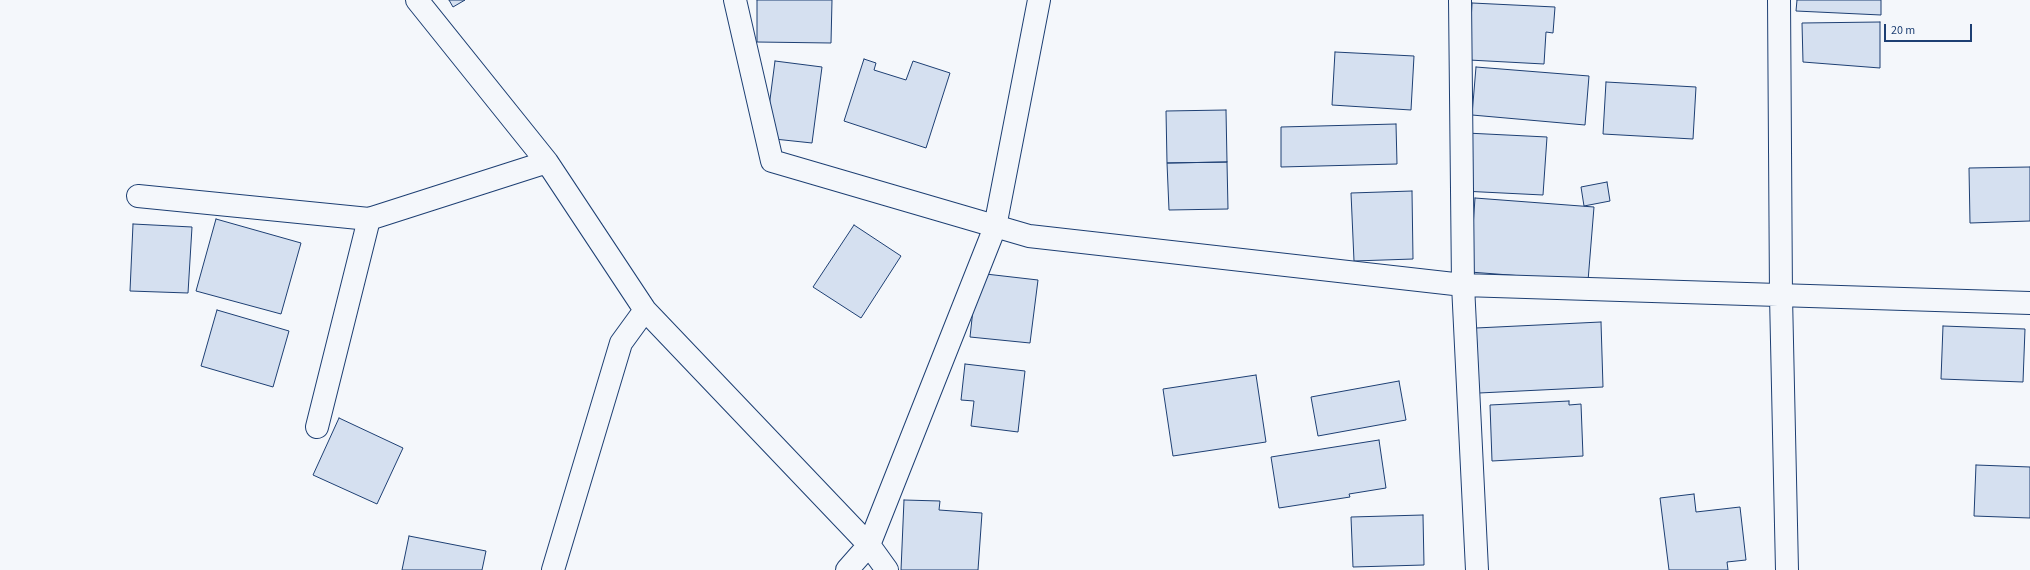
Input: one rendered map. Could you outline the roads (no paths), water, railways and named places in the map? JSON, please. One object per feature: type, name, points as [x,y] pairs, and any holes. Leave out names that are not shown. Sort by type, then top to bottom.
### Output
[{"type":"street","points":[[417,0],[547,162],[646,310],[869,545],[887,570]]},
{"type":"street","points":[[735,0],[772,161],[1029,236],[1463,285],[2030,303]]},
{"type":"street","points":[[847,570],[869,545],[994,227],[1039,0]]},
{"type":"street","points":[[1460,0],[1463,285],[1477,570]]},
{"type":"street","points":[[1779,0],[1781,296],[1787,570]]},
{"type":"street","points":[[138,196],[369,219],[547,162]]},
{"type":"street","points":[[317,427],[369,219]]},
{"type":"street","points":[[553,570],[621,343],[646,310]]}]
